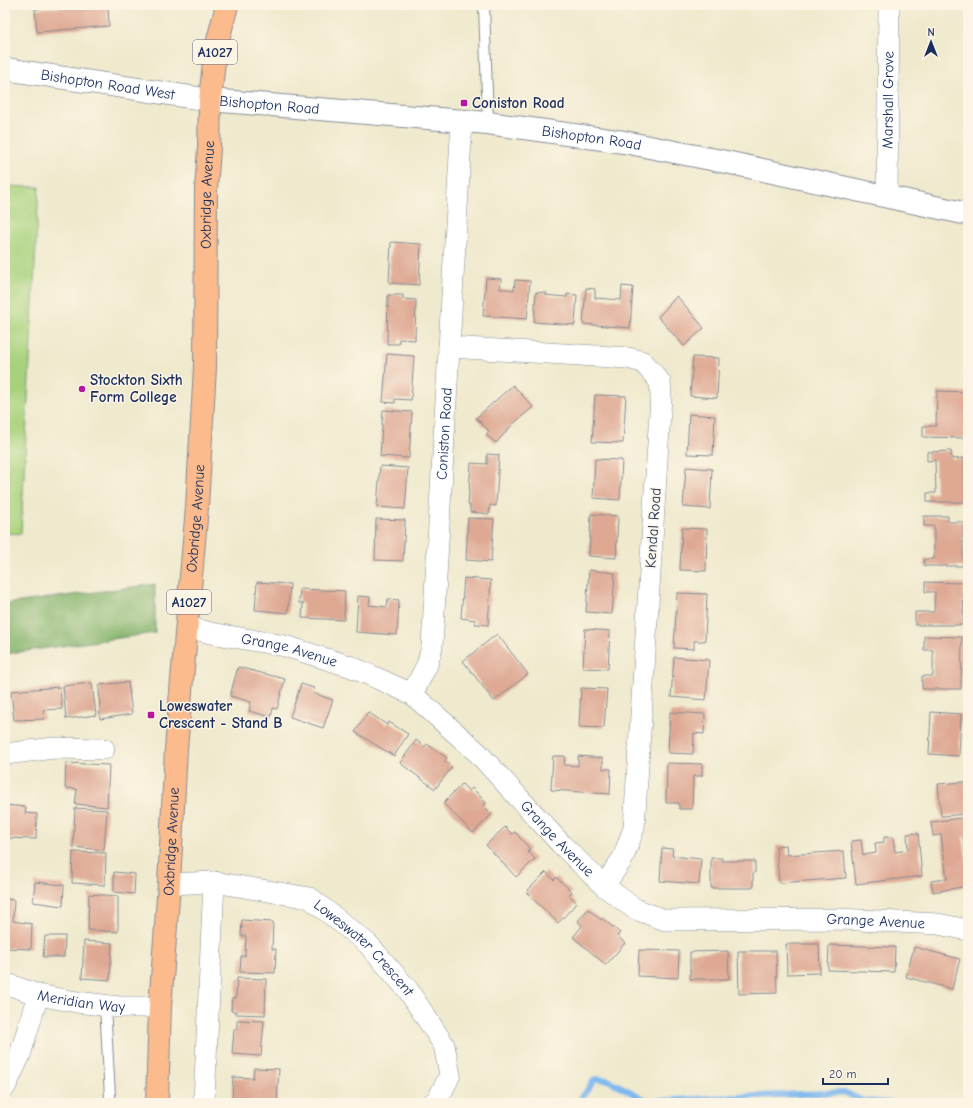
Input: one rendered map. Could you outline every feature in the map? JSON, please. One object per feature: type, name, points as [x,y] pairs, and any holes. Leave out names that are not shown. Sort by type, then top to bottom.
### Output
[{"type":"main road","name":"A1027","points":[[210,100],[216,52],[227,5]]},
{"type":"main road","name":"Oxbridge Avenue","points":[[157,1103],[160,1007],[169,884],[176,749],[197,507],[204,367],[206,189],[210,100]]},
{"type":"street","name":"Marshall Grove","points":[[887,196],[889,5]]},
{"type":"street","name":"Bishopton Road West","points":[[5,69],[210,100]]},
{"type":"street","name":"Bishopton Road","points":[[210,100],[462,120],[624,142],[726,162],[968,214]]},
{"type":"street","name":"Coniston Road","points":[[412,694],[427,665],[432,647],[462,120]]},
{"type":"street","name":"Kendal Road","points":[[449,347],[628,358],[643,362],[660,382],[661,396],[634,828],[623,858],[604,886]]},
{"type":"street","name":"Grange Avenue","points":[[187,627],[211,633],[285,646],[352,667],[412,694],[478,753],[561,844],[604,886],[635,909],[665,920],[839,919],[938,924],[968,930]]},
{"type":"street","points":[[5,754],[54,748],[104,749]]},
{"type":"street","name":"Loweswater Crescent","points":[[169,884],[214,882],[310,898],[368,944],[408,990],[444,1045],[450,1075],[437,1101],[433,1103]]},
{"type":"street","points":[[204,1103],[214,882]]},
{"type":"street","name":"Meridian Way","points":[[5,983],[38,995],[77,1002],[119,1007],[160,1007]]},
{"type":"street","points":[[5,1087],[20,1055],[38,995]]},
{"type":"lane","points":[[484,5],[488,123]]},
{"type":"lane","points":[[105,1005],[110,1097]]},
{"type":"green space","points":[[5,186],[39,187],[21,534],[5,533]]},
{"type":"green space","points":[[155,584],[155,633],[5,654],[5,604]]},
{"type":"building","points":[[108,5],[109,26],[37,32],[35,9]]},
{"type":"building","points":[[391,242],[421,244],[419,285],[389,283]]},
{"type":"building","points":[[486,278],[501,279],[500,289],[514,290],[515,280],[530,281],[527,319],[483,316]]},
{"type":"building","points":[[622,286],[633,287],[630,328],[583,324],[586,288],[595,289],[595,298],[621,300]]},
{"type":"building","points":[[536,292],[547,293],[546,295],[567,297],[567,294],[577,295],[575,325],[534,322]]},
{"type":"building","points":[[388,295],[403,295],[403,299],[416,300],[415,340],[399,339],[399,344],[387,344]]},
{"type":"building","points":[[677,296],[704,328],[684,346],[658,317]]},
{"type":"building","points":[[387,354],[414,356],[411,400],[395,399],[395,403],[383,402]]},
{"type":"building","points":[[693,357],[719,358],[717,398],[690,396]]},
{"type":"building","points":[[513,385],[533,407],[513,424],[496,443],[486,435],[489,431],[476,418]]},
{"type":"building","points":[[937,391],[968,392],[967,438],[923,437],[923,426],[936,426]]},
{"type":"building","points":[[595,395],[626,396],[623,443],[592,442]]},
{"type":"building","points":[[383,410],[412,412],[409,458],[380,456]]},
{"type":"building","points":[[689,414],[715,416],[713,455],[687,454]]},
{"type":"building","points":[[951,451],[952,459],[964,458],[965,502],[927,502],[927,493],[936,493],[935,460],[927,461],[927,452]]},
{"type":"building","points":[[487,454],[499,455],[496,506],[490,505],[489,514],[470,512],[470,505],[468,505],[471,463],[487,464]]},
{"type":"building","points":[[595,459],[622,460],[620,500],[593,498]]},
{"type":"building","points":[[380,466],[408,468],[405,509],[377,507]]},
{"type":"building","points":[[686,467],[712,469],[710,509],[683,507]]},
{"type":"building","points":[[591,514],[618,516],[616,558],[589,556]]},
{"type":"building","points":[[924,516],[948,516],[948,522],[963,522],[963,566],[924,566],[924,559],[934,559],[934,526],[924,526]]},
{"type":"building","points":[[468,518],[494,519],[491,562],[466,560]]},
{"type":"building","points":[[376,519],[405,520],[403,561],[375,560]]},
{"type":"building","points":[[682,528],[707,529],[706,571],[680,570]]},
{"type":"building","points":[[589,570],[615,573],[612,614],[586,612]]},
{"type":"building","points":[[464,578],[491,580],[488,625],[475,624],[475,620],[461,618]]},
{"type":"building","points":[[257,582],[290,584],[288,613],[255,610]]},
{"type":"building","points":[[925,582],[964,583],[963,625],[915,625],[915,612],[934,612],[935,592],[925,592]]},
{"type":"building","points":[[300,589],[345,591],[344,620],[302,618],[303,603],[299,603]]},
{"type":"building","points":[[677,593],[707,594],[705,641],[694,641],[694,649],[674,648]]},
{"type":"building","points":[[358,596],[370,597],[369,605],[387,607],[388,599],[399,600],[397,635],[356,632]]},
{"type":"building","points":[[585,629],[610,631],[608,669],[583,668]]},
{"type":"building","points":[[497,634],[528,674],[494,701],[463,661]]},
{"type":"building","points":[[924,636],[962,637],[961,689],[922,689],[922,676],[933,676],[933,650],[924,650]]},
{"type":"building","points":[[674,657],[709,660],[706,700],[671,697]]},
{"type":"building","points":[[238,667],[285,679],[277,709],[273,708],[271,717],[249,711],[251,702],[230,696]]},
{"type":"building","points":[[128,682],[132,714],[100,719],[99,685]]},
{"type":"building","points":[[92,683],[96,715],[66,719],[63,686]]},
{"type":"building","points":[[301,684],[314,688],[313,693],[333,700],[323,728],[290,717]]},
{"type":"building","points":[[60,687],[62,709],[43,710],[44,719],[14,720],[11,691]]},
{"type":"building","points":[[581,688],[607,689],[604,728],[579,727]]},
{"type":"building","points":[[368,712],[387,725],[389,722],[408,734],[394,756],[355,732]]},
{"type":"building","points":[[670,712],[705,714],[704,734],[694,733],[693,754],[668,753]]},
{"type":"building","points":[[931,712],[961,714],[959,756],[929,754]]},
{"type":"building","points":[[416,740],[425,747],[427,744],[447,758],[445,761],[452,767],[435,789],[400,763]]},
{"type":"building","points":[[553,756],[565,756],[564,765],[578,766],[578,756],[603,758],[603,769],[611,769],[610,794],[551,790]]},
{"type":"building","points":[[66,763],[109,765],[107,807],[75,804],[77,789],[65,788]]},
{"type":"building","points":[[667,763],[702,764],[702,776],[693,776],[692,809],[679,809],[679,803],[666,803]]},
{"type":"building","points":[[965,782],[968,814],[941,816],[938,784]]},
{"type":"building","points":[[462,784],[469,791],[472,788],[480,796],[486,803],[483,805],[492,814],[473,833],[443,803]]},
{"type":"building","points":[[5,805],[26,807],[25,813],[37,814],[36,839],[5,838]]},
{"type":"building","points":[[75,808],[107,810],[104,850],[73,847]]},
{"type":"building","points":[[968,817],[968,837],[963,837],[968,869],[968,886],[933,892],[931,881],[947,879],[941,835],[933,836],[931,822]]},
{"type":"building","points":[[505,827],[512,834],[515,832],[530,849],[527,851],[535,859],[516,877],[486,845]]},
{"type":"building","points":[[918,833],[922,876],[856,884],[851,841],[861,840],[863,855],[876,853],[875,843],[884,842],[884,837],[893,837],[895,852],[908,850],[907,834]]},
{"type":"building","points":[[786,845],[787,855],[844,851],[846,878],[779,883],[776,846]]},
{"type":"building","points":[[662,848],[673,849],[672,856],[701,859],[699,884],[660,881]]},
{"type":"building","points":[[73,852],[106,853],[105,885],[72,883]]},
{"type":"building","points":[[711,858],[722,858],[722,861],[755,861],[753,888],[711,888]]},
{"type":"building","points":[[114,872],[135,874],[134,894],[114,892]]},
{"type":"building","points":[[546,872],[554,880],[556,877],[572,892],[569,895],[577,903],[558,923],[526,892]]},
{"type":"building","points":[[35,882],[64,885],[63,906],[33,902]]},
{"type":"building","points":[[89,894],[118,896],[118,932],[88,930]]},
{"type":"building","points":[[5,899],[14,900],[13,921],[32,924],[31,949],[5,948]]},
{"type":"building","points":[[588,909],[620,933],[617,936],[625,943],[606,965],[573,937],[582,926],[578,921]]},
{"type":"building","points":[[242,920],[273,922],[272,949],[276,949],[275,973],[240,972],[241,956],[245,956],[246,936],[241,936]]},
{"type":"building","points":[[45,936],[65,936],[64,957],[43,957]]},
{"type":"building","points":[[84,941],[112,943],[110,980],[82,978]]},
{"type":"building","points":[[786,944],[819,944],[820,973],[787,974]]},
{"type":"building","points":[[829,945],[895,947],[894,972],[828,970]]},
{"type":"building","points":[[914,947],[960,959],[952,989],[906,977]]},
{"type":"building","points":[[639,950],[679,951],[678,978],[638,976]]},
{"type":"building","points":[[728,951],[729,979],[690,979],[690,952]]},
{"type":"building","points":[[738,951],[776,951],[777,993],[739,994]]},
{"type":"building","points":[[237,978],[266,979],[265,1015],[236,1014],[236,1011],[231,1011],[232,998],[236,998]]},
{"type":"building","points":[[237,1020],[264,1021],[261,1056],[232,1054],[234,1029],[237,1029]]},
{"type":"building","points":[[254,1068],[279,1069],[277,1103],[232,1103],[233,1077],[253,1078]]},
{"type":"waterway","points":[[578,1103],[595,1079],[608,1080],[648,1101],[844,1092],[863,1101],[892,1103]]},
{"type":"place","name":"Coniston Road","points":[[464,103]]},
{"type":"place","name":"Stockton Sixth Form College","points":[[82,389]]},
{"type":"place","name":"Loweswater Crescent - Stand B","points":[[151,715]]}]
